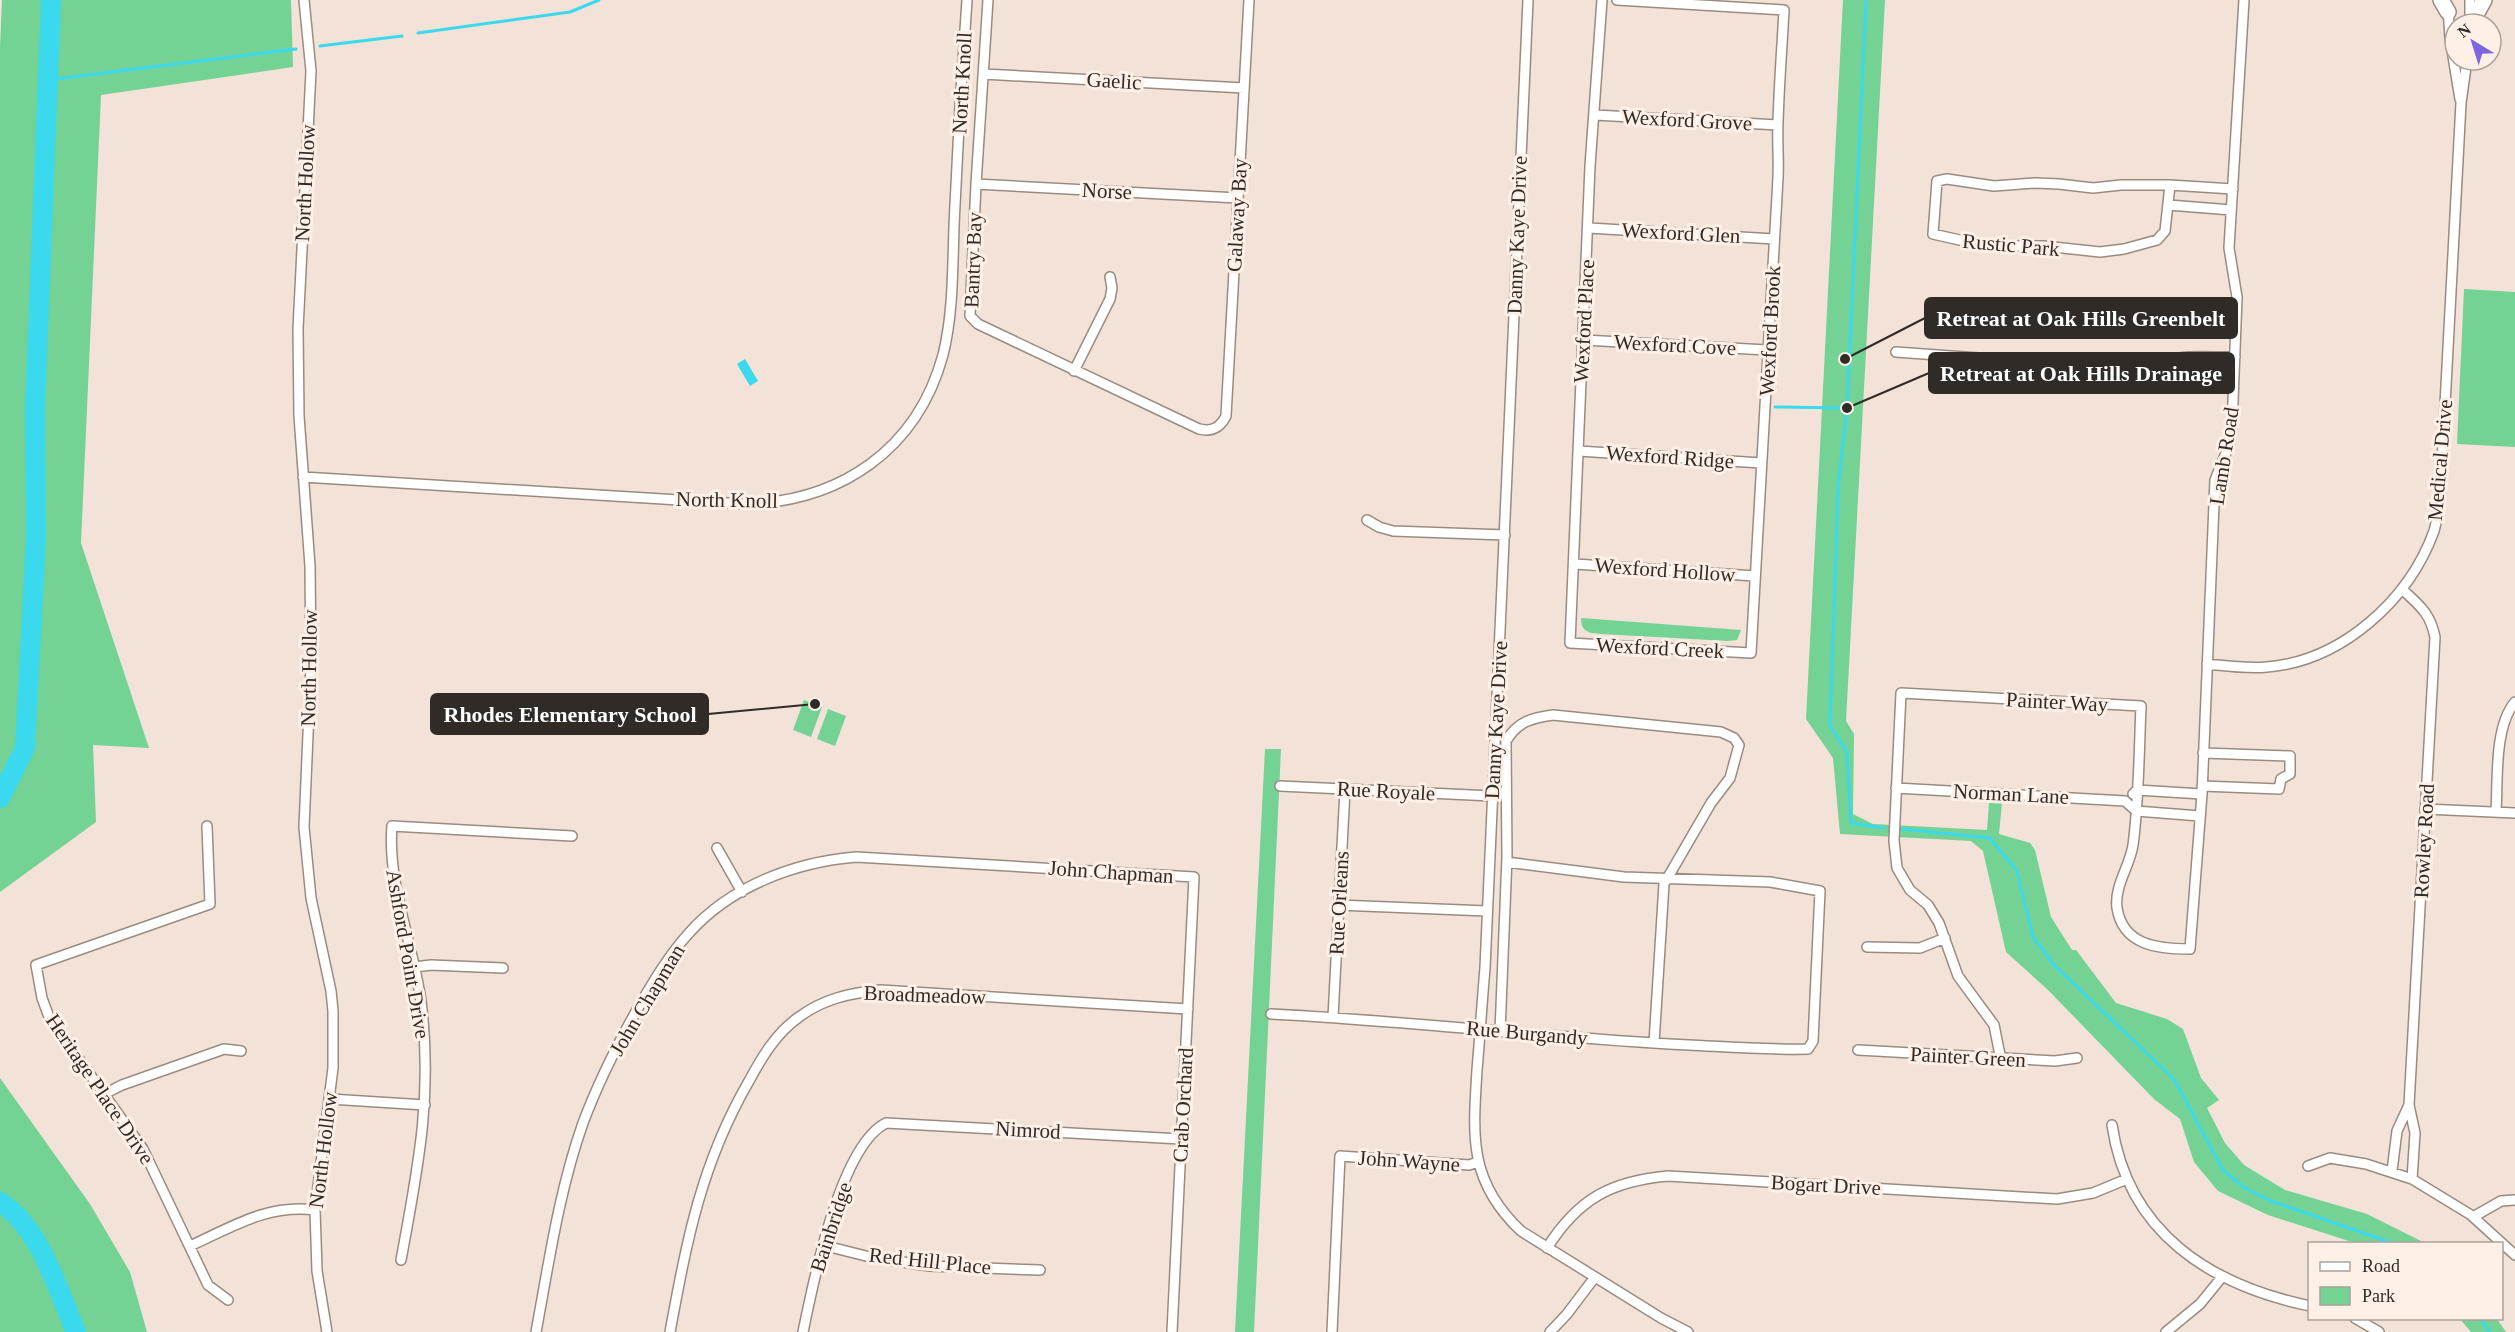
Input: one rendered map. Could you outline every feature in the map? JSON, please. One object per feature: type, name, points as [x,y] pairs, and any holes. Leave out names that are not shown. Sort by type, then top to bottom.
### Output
[{"type":"street","name":"North Hollow","points":[[304,0],[311,71],[298,329],[311,621],[311,678],[304,827],[311,898],[331,991],[333,1011],[334,1047],[330,1099],[316,1184],[315,1210],[317,1271],[327,1332]]},
{"type":"street","name":"North Knoll","points":[[303,477],[744,504],[789,500],[817,493],[874,461],[906,430],[918,412],[936,377],[943,353],[950,301],[967,0]]},
{"type":"street","name":"Bantry Bay","points":[[988,0],[970,316],[978,324],[1199,429],[1212,430],[1218,427]]},
{"type":"street","name":"Galaway Bay","points":[[1218,427],[1226,416],[1249,0]]},
{"type":"street","name":"Danny Kaye Drive","points":[[1528,0],[1490,855],[1474,1117],[1475,1148],[1488,1189],[1521,1231],[1661,1318],[1689,1332]]},
{"type":"street","name":"Wexford Place","points":[[1570,643],[1590,165],[1602,0]]},
{"type":"street","points":[[1617,0],[1707,2]]},
{"type":"street","name":"Lamb Road","points":[[2190,949],[2202,790],[2215,480],[2230,443],[2234,376],[2236,297],[2229,248],[2244,0]]},
{"type":"street","name":"Wexford Brook","points":[[1707,2],[1784,10],[1778,125],[1778,177],[1767,350],[1766,417],[1761,463],[1751,653]]},
{"type":"street","name":"Medical Drive","points":[[2446,4],[2461,103]]},
{"type":"street","name":"Medical Drive","points":[[2207,664],[2246,668],[2269,667],[2309,657],[2337,644],[2363,627],[2403,590],[2426,551],[2435,528],[2440,500],[2461,103],[2465,72]]},
{"type":"street","name":"Gaelic","points":[[983,74],[1244,88]]},
{"type":"street","name":"Wexford Grove","points":[[1595,116],[1778,125]]},
{"type":"street","name":"Rustic Park","points":[[2170,185],[2165,231],[2157,240],[2116,250],[2100,252],[2044,246],[1986,246],[1933,234],[1938,181],[1947,179],[1994,186],[2035,183],[2093,189],[2121,184],[2170,185],[2233,189]]},
{"type":"street","name":"Norse","points":[[976,184],[1238,198]]},
{"type":"street","points":[[2203,208],[2205,187]]},
{"type":"street","points":[[2169,205],[2231,210]]},
{"type":"street","name":"Wexford Glen","points":[[1589,228],[1774,238]]},
{"type":"street","points":[[1074,371],[1110,299],[1112,288],[1110,277]]},
{"type":"street","name":"Wexford Cove","points":[[1584,340],[1767,350]]},
{"type":"street","points":[[1896,352],[2145,370],[2156,361],[2170,358],[2235,357]]},
{"type":"street","points":[[2145,370],[2150,376],[2167,381],[2234,376]]},
{"type":"street","name":"Wexford Ridge","points":[[1579,451],[1761,463]]},
{"type":"street","points":[[1367,520],[1393,531],[1505,535]]},
{"type":"street","name":"Wexford Hollow","points":[[1575,564],[1755,576]]},
{"type":"street","name":"Rowley Road","points":[[2403,590],[2432,621],[2435,637],[2409,1105],[2415,1133],[2412,1179]]},
{"type":"street","name":"Wexford Creek","points":[[1570,643],[1751,653]]},
{"type":"street","name":"Painter Way","points":[[2001,1059],[1994,1025],[1958,976],[1939,923],[1928,905],[1910,890],[1897,868],[1894,841],[1901,693],[2141,706],[2132,847],[2119,887],[2117,908],[2124,925],[2137,940],[2152,947],[2190,949]]},
{"type":"street","points":[[2496,812],[2501,733],[2504,719],[2515,702]]},
{"type":"street","points":[[1500,1032],[1507,862],[1506,741],[1512,730],[1527,719],[1553,715],[1721,732],[1734,738],[1739,745],[1730,778],[1712,803],[1664,884],[1654,1043]]},
{"type":"street","points":[[2200,816],[2136,811],[2125,801],[2137,790],[2279,789],[2281,779],[2290,774],[2290,756],[2203,753]]},
{"type":"street","name":"Rue Royale","points":[[1281,786],[1492,796]]},
{"type":"street","name":"Norman Lane","points":[[1896,788],[2125,801]]},
{"type":"street","name":"Rue Orleans","points":[[1333,1017],[1345,790]]},
{"type":"street","points":[[2425,809],[2515,813]]},
{"type":"street","name":"Heritage Place Drive","points":[[207,826],[210,904],[36,965],[40,990],[49,1017],[143,1149],[208,1285],[228,1300]]},
{"type":"street","name":"Ashford Point Drive","points":[[401,1260],[420,1158],[425,1105],[425,1046],[414,967],[391,855],[392,826],[572,836]]},
{"type":"street","points":[[717,848],[742,892]]},
{"type":"street","points":[[1490,855],[1507,862],[1624,877],[1668,877]]},
{"type":"street","name":"John Chapman","points":[[536,1332],[558,1214],[586,1116],[608,1064],[651,986],[673,952],[708,915],[742,892],[804,865],[856,857],[1194,877]]},
{"type":"street","points":[[1489,869],[1507,862]]},
{"type":"street","name":"Crab Orchard","points":[[1172,1332],[1194,877]]},
{"type":"street","name":"Rue Burgandy","points":[[1271,1014],[1654,1043],[1784,1050],[1808,1049],[1813,1041],[1820,891],[1770,882],[1668,877]]},
{"type":"street","points":[[1928,905],[1935,898]]},
{"type":"street","points":[[1338,905],[1487,911]]},
{"type":"street","points":[[1867,947],[1920,948],[1945,938]]},
{"type":"street","points":[[414,967],[431,965],[503,968]]},
{"type":"street","name":"Broadmeadow","points":[[670,1332],[692,1219],[700,1189],[719,1139],[768,1048],[786,1027],[809,1010],[848,994],[880,990],[1188,1009]]},
{"type":"street","points":[[104,1094],[122,1085],[224,1049],[241,1051]]},
{"type":"street","name":"Painter Green","points":[[1858,1050],[2055,1061],[2077,1058]]},
{"type":"street","points":[[330,1099],[425,1105]]},
{"type":"street","name":"Rowley Road","points":[[2392,1171],[2397,1131],[2409,1105]]},
{"type":"street","name":"Nimrod","points":[[876,1128],[886,1123],[895,1123],[1181,1139]]},
{"type":"street","points":[[2112,1125],[2117,1151],[2134,1196],[2154,1224],[2173,1244],[2222,1277],[2254,1292],[2308,1306]]},
{"type":"street","name":"Bainbridge","points":[[803,1332],[822,1245],[833,1209],[850,1170],[876,1128]]},
{"type":"street","name":"John Wayne","points":[[1332,1332],[1341,1156],[1469,1165],[1478,1162]]},
{"type":"street","points":[[2308,1166],[2330,1158],[2392,1171],[2412,1179],[2473,1217],[2501,1242]]},
{"type":"street","name":"Bogart Drive","points":[[1547,1248],[1568,1218],[1581,1207],[1613,1188],[1668,1176],[2056,1199],[2092,1193],[2127,1179]]},
{"type":"street","points":[[2473,1217],[2501,1201],[2515,1200]]},
{"type":"street","points":[[190,1246],[274,1210],[296,1208],[315,1210]]},
{"type":"street","points":[[2503,1244],[2515,1255]]},
{"type":"street","name":"Red Hill Place","points":[[822,1245],[870,1257],[929,1266],[1040,1270]]},
{"type":"street","points":[[1550,1332],[1595,1277]]},
{"type":"street","points":[[2166,1332],[2200,1304],[2222,1277]]},
{"type":"street","points":[[2358,1320],[2379,1332]]},
{"type":"green space","points":[[2,0],[291,0],[293,67],[101,95],[81,543],[149,748],[93,745],[96,822],[0,892],[0,47]]},
{"type":"green space","points":[[1843,0],[1885,0],[1846,721],[1854,734],[1853,814],[1873,824],[1987,830],[1989,803],[2002,803],[1999,834],[2030,843],[2035,850],[2051,917],[2072,950],[2076,950],[2116,1003],[2167,1019],[2183,1029],[2201,1078],[2219,1100],[2207,1108],[2225,1143],[2244,1165],[2285,1190],[2367,1214],[2423,1242],[2352,1242],[2268,1215],[2218,1191],[2194,1162],[2180,1119],[2154,1099],[2048,990],[2006,952],[1983,851],[1971,841],[1840,834],[1833,758],[1806,719]]},
{"type":"green space","points":[[2464,289],[2515,292],[2515,447],[2457,444]]},
{"type":"green space","points":[[1581,618],[1741,630],[1737,640],[1728,641],[1601,634],[1586,631],[1582,626]]},
{"type":"green space","points":[[804,700],[822,707],[811,737],[793,730]]},
{"type":"green space","points":[[828,709],[846,716],[835,746],[817,739]]},
{"type":"green space","points":[[1265,749],[1281,749],[1254,1332],[1235,1332]]},
{"type":"green space","points":[[0,1078],[90,1204],[130,1272],[147,1332],[0,1332]]},
{"type":"green space","points":[[2461,1320],[2498,1320],[2506,1332],[2471,1332]]},
{"type":"water","points":[[745,359],[758,381],[750,386],[737,364]]},
{"type":"waterway","points":[[0,798],[25,748],[36,538],[35,408],[51,0]]},
{"type":"waterway","points":[[418,33],[570,12],[599,0]]},
{"type":"waterway","points":[[1866,0],[1847,408],[1838,487],[1830,726],[1847,752],[1851,823],[1884,828]]},
{"type":"waterway","points":[[320,46],[402,36]]},
{"type":"waterway","points":[[47,80],[296,49]]},
{"type":"waterway","points":[[1775,407],[1847,408]]},
{"type":"waterway","points":[[1902,829],[1990,838],[2017,871],[2033,937],[2054,965],[2174,1079],[2223,1170],[2245,1188],[2271,1201],[2389,1242]]},
{"type":"waterway","points":[[0,1202],[14,1213],[37,1243],[55,1279],[76,1332]]},
{"type":"waterway","points":[[2481,1320],[2490,1332]]},
{"type":"place","name":"Retreat at Oak Hills Greenbelt","points":[[1845,359]]},
{"type":"place","name":"Retreat at Oak Hills Drainage","points":[[1847,408]]},
{"type":"place","name":"Rhodes Elementary School","points":[[815,704]]}]
